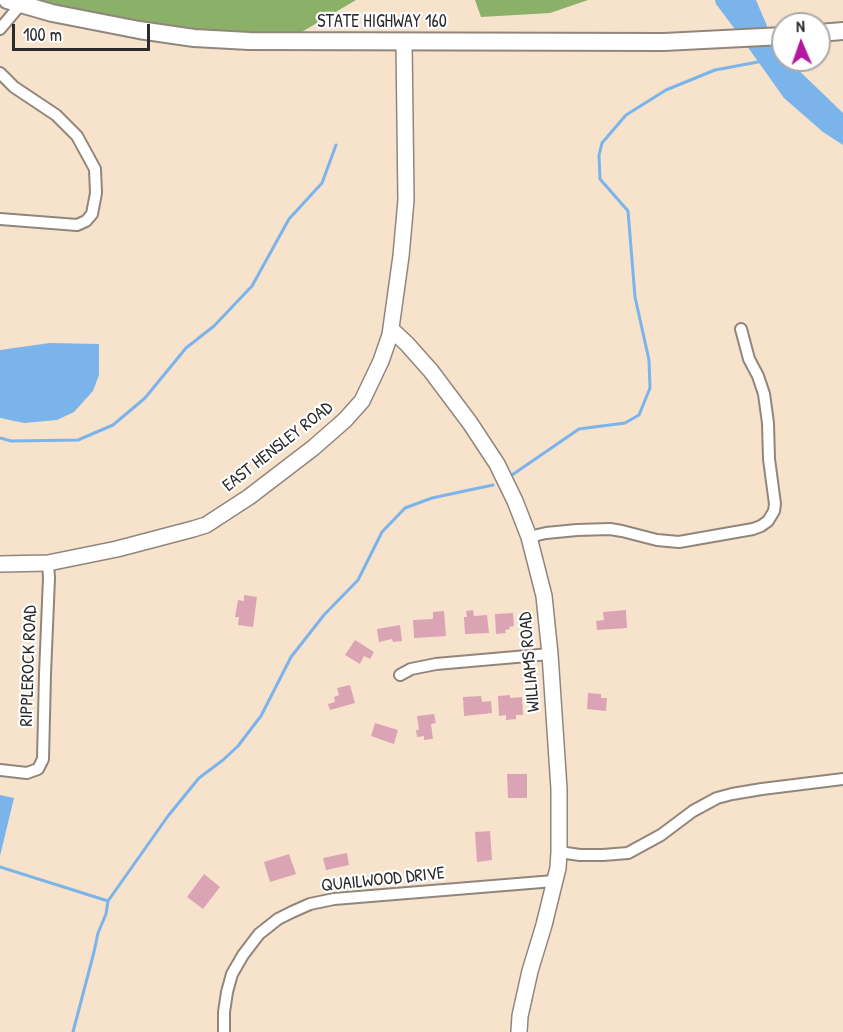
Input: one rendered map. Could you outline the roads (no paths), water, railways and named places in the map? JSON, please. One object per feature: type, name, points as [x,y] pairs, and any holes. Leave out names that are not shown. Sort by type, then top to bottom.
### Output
[{"type":"main road","name":"STATE HIGHWAY 160","points":[[14,2],[89,22],[194,38],[249,41],[664,42],[771,37]]},
{"type":"main road","name":"EAST HENSLEY ROAD","points":[[0,564],[48,563],[193,530],[214,520],[249,497],[313,448],[345,420],[362,401],[381,361],[391,329],[406,200],[404,42]]},
{"type":"main road","name":"WILLIAMS ROAD","points":[[391,329],[431,371],[497,464],[529,537],[544,596],[559,789],[559,852],[558,868],[530,971],[520,1016],[519,1032]]},
{"type":"street","points":[[0,30],[14,2]]},
{"type":"street","points":[[0,73],[14,87],[56,115],[76,136],[95,169],[96,193],[92,214],[77,225],[0,219]]},
{"type":"street","points":[[529,537],[546,533],[610,529],[657,540],[679,542],[753,529],[768,521],[775,504],[766,413],[761,382],[749,359],[741,329]]},
{"type":"street","name":"RIPPLEROCK ROAD","points":[[0,770],[27,773],[38,769],[43,759],[48,563]]},
{"type":"street","points":[[400,675],[411,669],[436,664],[550,654]]},
{"type":"street","points":[[559,852],[580,855],[628,853],[661,835],[693,811],[717,798],[843,778]]},
{"type":"street","name":"QUAILWOOD DRIVE","points":[[224,1032],[224,1012],[232,974],[259,934],[278,919],[292,912],[310,904],[334,899],[554,881]]},
{"type":"water","points":[[715,0],[756,0],[771,35],[771,72],[800,72],[843,113],[843,145],[823,132],[784,98]]},
{"type":"water","points":[[50,343],[99,344],[99,375],[93,391],[74,412],[57,420],[24,423],[0,418],[0,350]]},
{"type":"water","points":[[0,795],[14,798],[0,856]]},
{"type":"waterway","points":[[512,475],[579,429],[625,423],[639,415],[650,388],[649,360],[635,297],[628,211],[600,179],[599,155],[602,143],[626,115],[666,90],[715,70],[758,62]]},
{"type":"waterway","points":[[0,438],[11,441],[78,440],[113,425],[145,398],[186,348],[214,326],[252,286],[289,219],[322,183],[336,145]]},
{"type":"waterway","points":[[73,1032],[108,901],[168,816],[199,778],[238,746],[261,716],[291,657],[324,615],[358,580],[382,532],[405,508],[432,498],[493,485]]},
{"type":"waterway","points":[[0,867],[108,901]]}]
